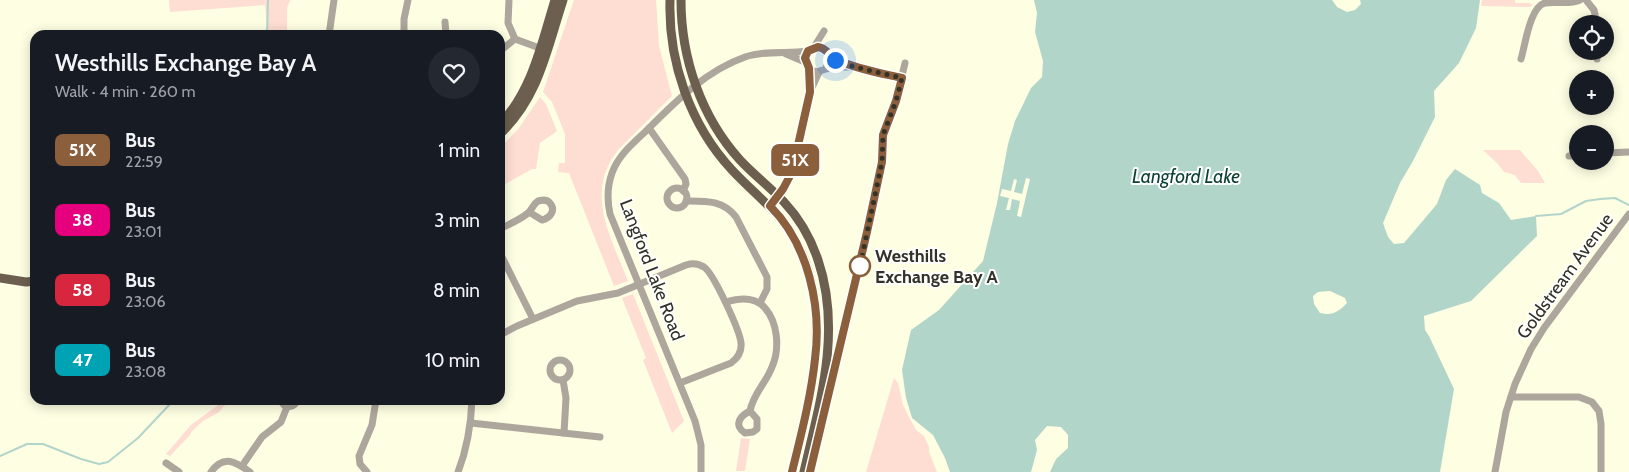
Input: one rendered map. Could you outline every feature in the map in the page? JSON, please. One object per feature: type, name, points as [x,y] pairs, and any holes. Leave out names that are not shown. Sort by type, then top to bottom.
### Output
[{"type":"main road","points":[[505,128],[532,94],[555,0]]},
{"type":"main road","points":[[505,117],[522,95],[544,49],[563,0]]},
{"type":"main road","points":[[670,0],[672,40],[685,93],[693,114],[717,152],[732,170],[770,206],[790,231],[802,255],[810,280],[815,308],[815,365],[792,472]]},
{"type":"main road","points":[[681,0],[685,50],[696,85],[710,118],[740,160],[778,196],[800,223],[818,260],[828,306],[829,332],[825,383],[804,472]]},
{"type":"main road","points":[[0,278],[30,281]]},
{"type":"street","points":[[330,30],[334,0]]},
{"type":"street","points":[[404,30],[408,0]]},
{"type":"street","points":[[510,0],[508,23],[515,39],[544,49]]},
{"type":"street","points":[[1521,59],[1533,15],[1539,6],[1546,3],[1572,3],[1580,0]]},
{"type":"street","points":[[1586,0],[1594,10],[1595,15]]},
{"type":"street","points":[[445,22],[446,30]]},
{"type":"street","points":[[770,206],[792,172],[810,92],[830,62],[824,32],[806,56],[810,92]]},
{"type":"street","points":[[505,47],[515,39]]},
{"type":"street","points":[[811,49],[820,47],[835,60],[855,67],[902,78]]},
{"type":"street","name":"Langford Lake Road","points":[[701,472],[702,456],[699,434],[680,382],[610,214],[608,192],[612,172],[619,159],[685,93],[721,68],[746,57],[762,53],[784,53],[811,49]]},
{"type":"street","name":"Langford Lake Road","points":[[784,53],[807,65]]},
{"type":"street","points":[[810,472],[867,232],[882,162],[883,135],[896,101],[905,64]]},
{"type":"street","points":[[807,65],[823,70],[855,67]]},
{"type":"street","points":[[649,128],[685,179],[686,184],[683,191]]},
{"type":"street","points":[[1614,153],[1629,152]]},
{"type":"street","points":[[676,188],[683,191],[686,201],[682,207],[674,208],[666,199],[669,192],[676,188]]},
{"type":"street","points":[[686,201],[715,202],[728,209],[736,217],[767,277],[767,289],[760,303]]},
{"type":"street","points":[[505,226],[529,212]]},
{"type":"street","name":"Goldstream Avenue","points":[[1495,472],[1510,397],[1525,361],[1541,332],[1629,214]]},
{"type":"street","points":[[1620,226],[1629,227]]},
{"type":"street","points":[[505,263],[533,319]]},
{"type":"street","points":[[505,333],[533,319],[585,299],[612,295],[686,265],[697,264],[709,272],[726,302],[740,339],[741,348],[731,363],[680,382]]},
{"type":"street","points":[[726,302],[745,298],[760,303],[769,314],[776,335],[776,351],[773,365],[756,392],[750,411]]},
{"type":"street","points":[[562,380],[566,398],[564,433]]},
{"type":"street","points":[[1510,397],[1579,397],[1592,402],[1598,411],[1602,424],[1601,472]]},
{"type":"street","points":[[242,466],[262,437],[281,422],[287,407],[294,405]]},
{"type":"street","points":[[366,472],[360,464],[358,456],[372,425],[375,405]]},
{"type":"street","points":[[458,472],[471,423],[472,405]]},
{"type":"street","points":[[471,423],[600,437]]},
{"type":"street","points":[[212,472],[217,465],[224,462],[233,462],[250,472]]},
{"type":"street","points":[[166,463],[179,472]]},
{"type":"shaded area","points":[[169,0],[290,0],[287,8],[287,30],[268,30],[265,5],[170,12]]},
{"type":"shaded area","points":[[574,0],[656,0],[659,46],[672,96],[618,150],[608,166],[603,182],[602,199],[608,232],[628,281],[614,286],[569,173],[558,172],[559,163],[565,163],[565,134],[552,102],[543,92]]},
{"type":"shaded area","points":[[1482,0],[1515,0],[1515,3],[1532,4],[1531,7],[1481,6]]},
{"type":"shaded area","points":[[540,97],[546,104],[557,131],[540,143],[536,169],[532,169],[505,184],[505,143],[519,128]]},
{"type":"shaded area","points":[[1483,150],[1520,150],[1538,171],[1545,183],[1521,183],[1515,175],[1504,172]]},
{"type":"shaded area","points":[[633,294],[684,421],[672,433],[643,360],[646,358],[622,298]]},
{"type":"shaded area","points":[[894,378],[898,383],[903,405],[911,421],[916,430],[924,436],[937,472],[866,472]]},
{"type":"shaded area","points":[[218,405],[226,405],[219,412],[203,421],[170,456],[166,454],[191,425]]},
{"type":"shaded area","points":[[741,438],[750,439],[745,471],[736,471]]},
{"type":"water","name":"Langford Lake","points":[[1034,0],[1332,0],[1337,7],[1347,12],[1355,10],[1361,4],[1360,0],[1480,0],[1476,28],[1459,63],[1434,91],[1435,117],[1400,183],[1383,223],[1388,237],[1394,244],[1404,243],[1437,204],[1446,180],[1455,169],[1480,185],[1482,193],[1499,203],[1511,220],[1536,216],[1537,236],[1471,301],[1424,316],[1425,330],[1454,389],[1440,472],[1050,472],[1056,459],[1068,448],[1068,435],[1061,427],[1047,426],[1035,440],[1037,450],[1031,472],[950,472],[933,435],[912,418],[906,398],[902,370],[911,330],[939,310],[983,261],[997,203],[1008,144],[1015,121],[1031,88],[1042,77],[1043,61],[1035,32],[1037,13]],"holes":[[[1330,291],[1345,298],[1347,303],[1341,309],[1332,314],[1325,314],[1320,313],[1314,304],[1313,296],[1318,292]]]},
{"type":"pier","points":[[1026,178],[1030,179],[1021,217],[1017,216],[1020,201],[1012,199],[1010,210],[1006,210],[1009,198],[1000,196],[1002,189],[1011,191],[1014,179],[1017,180],[1014,192],[1022,194]]},
{"type":"waterway","points":[[267,30],[268,0]]},
{"type":"waterway","points":[[1536,216],[1561,214],[1586,201],[1600,199],[1615,198],[1629,205]]},
{"type":"waterway","points":[[0,456],[27,444],[43,444],[99,464],[108,462],[138,438],[169,405]]},
{"type":"bus line","name":"51X","points":[[792,472],[811,390],[816,357],[815,308],[810,280],[802,255],[790,231],[770,206],[783,189],[792,172],[810,92],[809,68],[806,65],[805,58],[808,51],[818,47],[826,50],[835,60],[855,67],[902,78],[894,108],[883,135],[882,162],[867,232],[810,472]]},
{"type":"place","name":"Westhills Exchange Bay A","points":[[860,266]]},
{"type":"route","points":[[835,60],[855,67],[902,78],[894,108],[883,135],[882,162],[860,266]]}]
